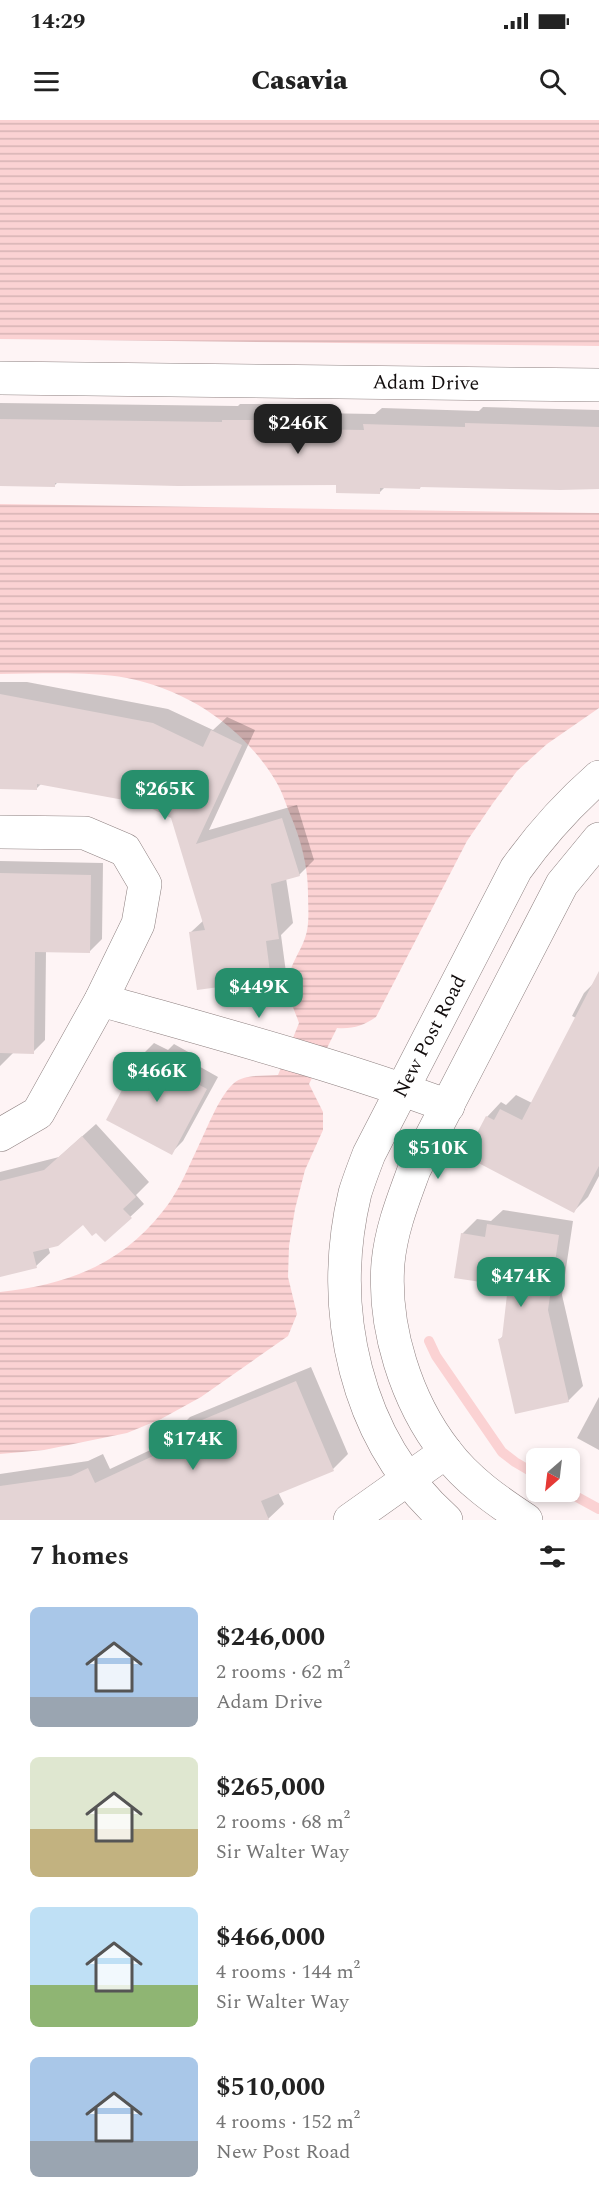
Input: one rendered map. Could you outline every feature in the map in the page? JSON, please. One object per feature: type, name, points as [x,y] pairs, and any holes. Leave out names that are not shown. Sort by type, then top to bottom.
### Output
[{"type":"street","name":"Adam Drive","points":[[0,378],[599,385]]},
{"type":"street","name":"New Post Road","points":[[446,1520],[407,1480],[379,1436],[361,1389],[351,1350],[345,1311],[344,1271],[348,1231],[356,1192],[369,1154],[516,868],[541,834],[599,777]]},
{"type":"street","points":[[0,832],[85,833],[125,850],[145,884],[138,924],[101,1000],[38,1113],[0,1135]]},
{"type":"street","points":[[526,1520],[477,1485],[446,1452],[418,1408],[399,1359],[389,1311],[388,1263],[397,1215],[414,1170],[562,884],[599,839]]},
{"type":"street","points":[[101,1000],[402,1089],[448,1106]]},
{"type":"street","points":[[350,1520],[446,1452]]},
{"type":"shaded area","points":[[0,120],[599,120],[599,346],[0,339]]},
{"type":"shaded area","points":[[0,504],[599,513],[599,708],[547,744],[517,771],[467,841],[376,1017],[358,1026],[337,1028],[309,1084],[323,1112],[323,1130],[305,1170],[295,1209],[289,1246],[288,1277],[297,1314],[288,1336],[201,1397],[161,1419],[127,1433],[44,1450],[0,1454],[0,1292],[70,1278],[110,1259],[129,1245],[147,1230],[173,1196],[223,1096],[234,1083],[243,1078],[278,1075],[299,1023],[289,995],[288,979],[308,927],[308,883],[301,843],[280,788],[250,747],[214,715],[172,692],[127,678],[80,674],[0,674]]},
{"type":"building","points":[[0,419],[222,422],[222,420],[297,420],[297,429],[364,430],[363,424],[465,427],[465,423],[599,427],[599,489],[420,487],[420,489],[380,488],[380,494],[336,493],[336,485],[178,486],[55,483],[55,487],[0,486]]},
{"type":"building","points":[[0,694],[153,723],[203,747],[211,730],[242,745],[196,844],[282,818],[300,876],[271,884],[279,939],[266,941],[273,996],[236,1001],[234,985],[197,990],[189,932],[205,930],[171,818],[140,803],[37,784],[37,790],[0,789]]},
{"type":"building","points":[[0,873],[91,875],[90,953],[35,952],[34,1054],[0,1053]]},
{"type":"building","points":[[599,971],[599,1166],[574,1213],[465,1156],[486,1116],[494,1120],[500,1109],[522,1120]]},
{"type":"building","points":[[141,1054],[157,1062],[161,1056],[188,1070],[184,1077],[207,1089],[172,1155],[106,1120]]},
{"type":"building","points":[[82,1136],[136,1197],[123,1209],[132,1218],[105,1242],[96,1233],[92,1236],[83,1225],[58,1246],[33,1252],[37,1268],[0,1277],[0,1181],[44,1170]]},
{"type":"building","points":[[487,1224],[559,1235],[548,1310],[569,1402],[515,1414],[498,1339],[502,1338],[508,1286],[454,1278],[461,1233],[485,1237]]},
{"type":"building","points":[[296,1381],[334,1471],[261,1501],[269,1520],[0,1520],[0,1486],[71,1476],[88,1468],[95,1483],[179,1444],[173,1432]]},
{"type":"waterway","points":[[429,1341],[436,1356],[502,1452],[526,1468]]},
{"type":"waterway","points":[[580,1499],[599,1509]]}]
